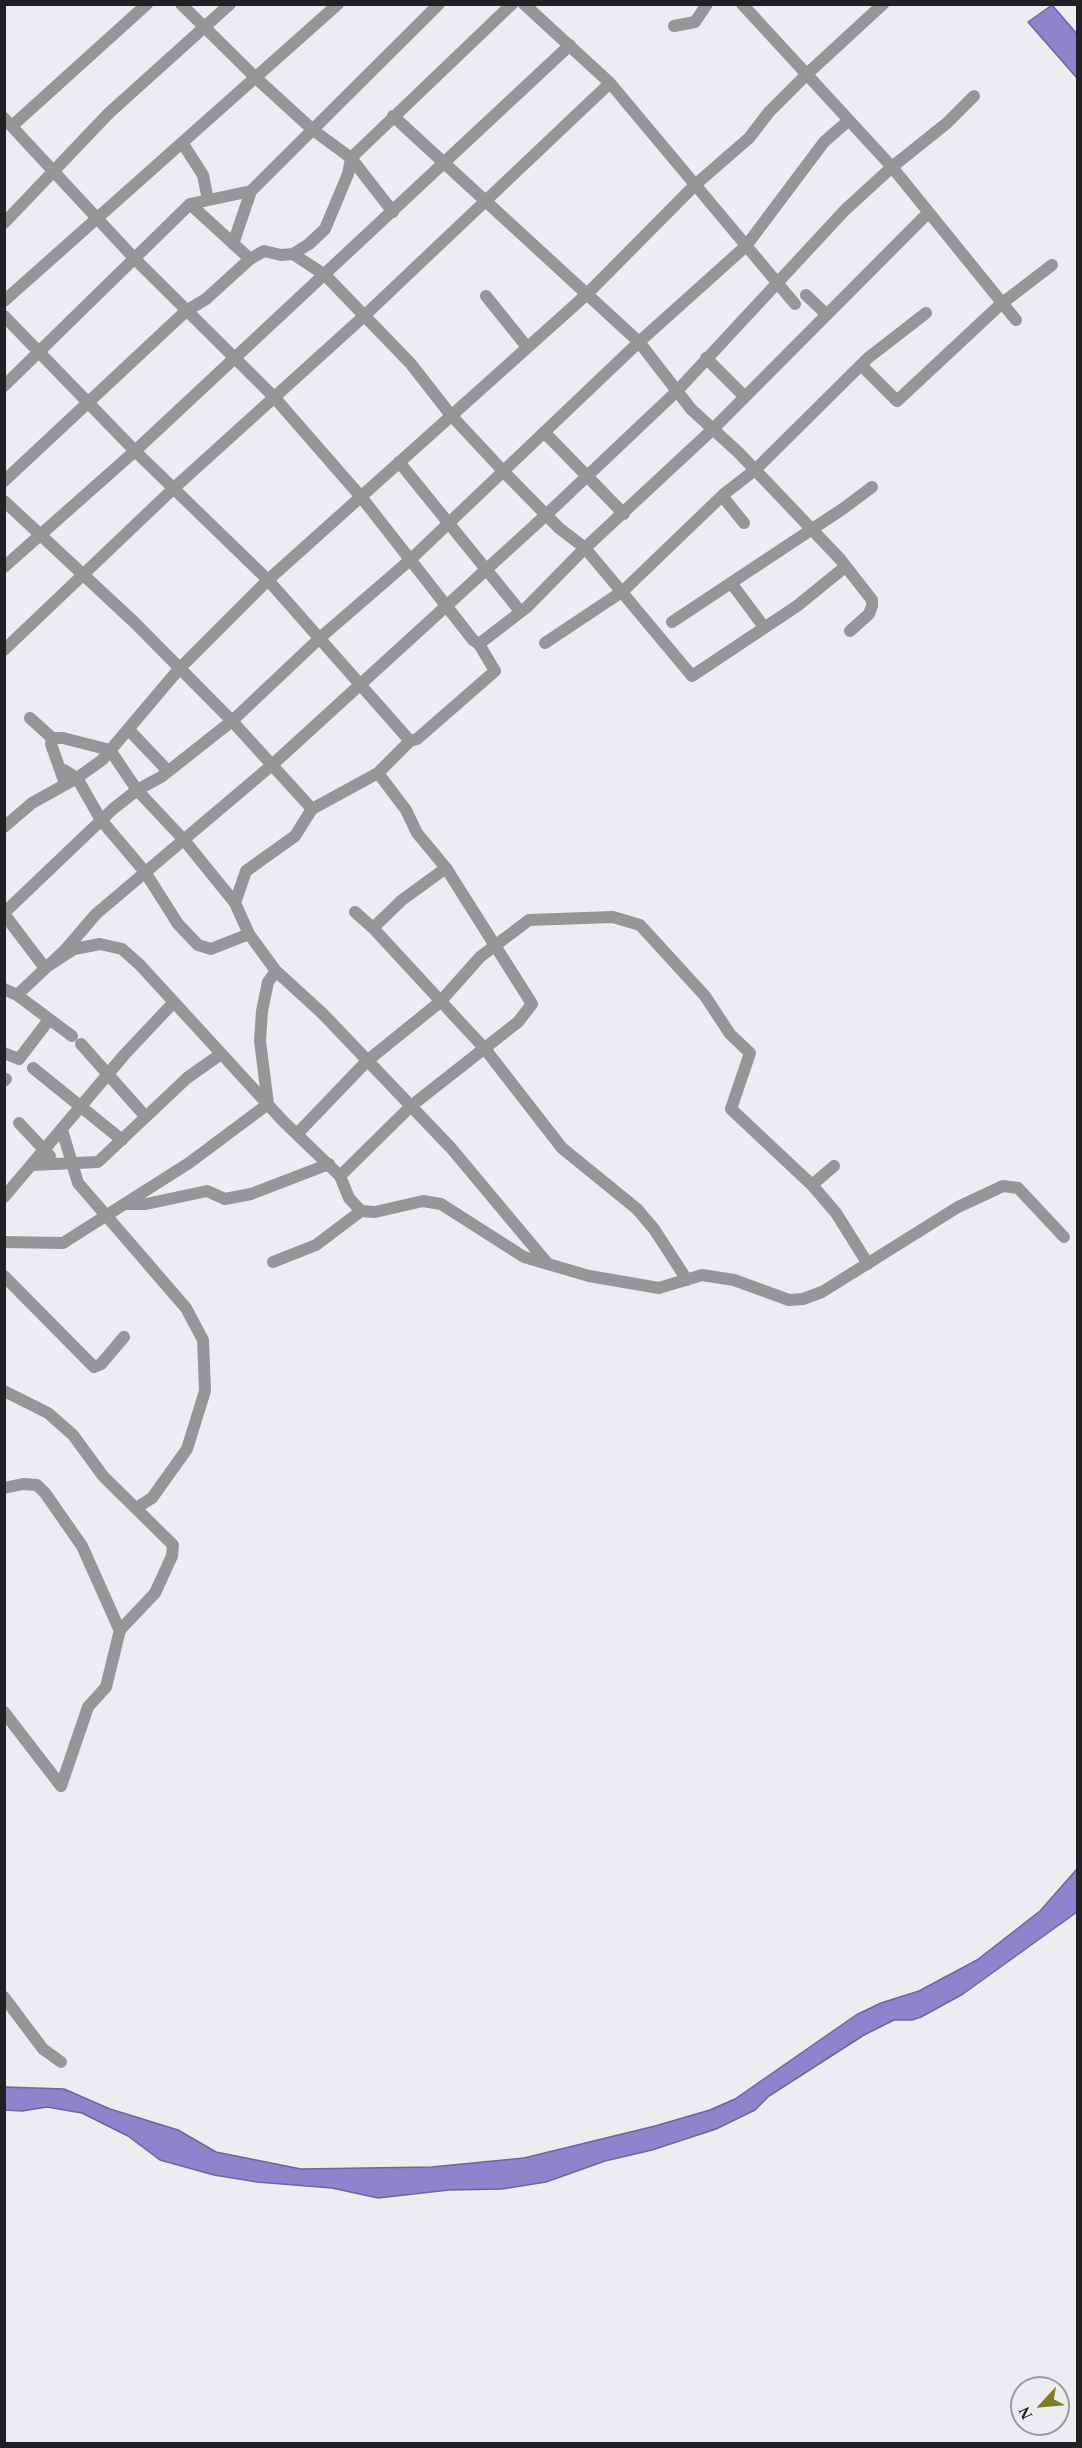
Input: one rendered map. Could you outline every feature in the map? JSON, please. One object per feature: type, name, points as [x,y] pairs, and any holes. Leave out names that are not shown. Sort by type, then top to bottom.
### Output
[{"type":"street","points":[[147,4],[8,122],[134,258],[274,397],[362,498],[473,640],[479,644],[495,672],[417,739],[410,741],[378,773],[312,809],[295,836],[246,871],[235,903]]},
{"type":"street","points":[[182,4],[256,78],[313,130],[351,158],[393,212]]},
{"type":"street","points":[[4,222],[55,172],[109,113],[230,4]]},
{"type":"street","points":[[4,302],[100,219],[338,4]]},
{"type":"street","points":[[233,244],[251,191],[439,4]]},
{"type":"street","points":[[4,481],[186,311],[206,299],[250,259],[264,251],[281,255],[293,254],[326,229],[348,174],[351,158],[512,4]]},
{"type":"street","points":[[524,4],[609,83],[795,304]]},
{"type":"street","points":[[674,26],[695,22],[707,4]]},
{"type":"street","points":[[742,4],[892,167],[1016,320]]},
{"type":"street","points":[[4,827],[32,803],[71,782],[102,760],[179,669],[268,580],[362,498],[450,414],[586,295],[695,185],[749,138],[769,112],[807,74],[883,4]]},
{"type":"street","points":[[4,567],[135,451],[570,45]]},
{"type":"street","points":[[4,650],[174,488],[363,317],[609,83]]},
{"type":"street","points":[[17,995],[96,914],[272,765],[546,515],[677,391],[845,210],[892,167],[947,123],[974,96]]},
{"type":"street","points":[[393,116],[639,342],[677,391],[712,430],[755,470],[812,529],[868,592],[872,606],[869,614],[850,631]]},
{"type":"street","points":[[45,968],[4,914],[101,820],[137,790],[168,771],[232,721],[321,637],[410,561],[639,342],[746,246],[824,142],[848,121]]},
{"type":"street","points":[[183,144],[203,175],[208,200]]},
{"type":"street","points":[[4,386],[190,204],[251,191]]},
{"type":"street","points":[[190,204],[250,259]]},
{"type":"street","points":[[479,644],[520,611],[712,430],[928,213]]},
{"type":"street","points":[[293,254],[325,275],[363,317],[411,364],[450,414],[503,471],[546,515],[585,548],[692,676],[797,606],[845,567]]},
{"type":"street","points":[[862,366],[897,401],[1001,304],[1052,265]]},
{"type":"street","points":[[806,295],[825,314]]},
{"type":"street","points":[[486,296],[527,347]]},
{"type":"street","points":[[545,643],[623,591],[755,470],[787,435],[862,366],[926,313]]},
{"type":"street","points":[[4,315],[135,451],[268,580],[321,637],[410,741]]},
{"type":"street","points":[[706,358],[744,396]]},
{"type":"street","points":[[544,432],[624,514]]},
{"type":"street","points":[[399,462],[447,525],[520,611]]},
{"type":"street","points":[[672,622],[732,584],[873,487]]},
{"type":"street","points":[[723,497],[744,523]]},
{"type":"street","points":[[4,501],[134,622],[232,721],[312,809]]},
{"type":"street","points":[[732,584],[764,627]]},
{"type":"street","points":[[30,718],[52,738],[63,738],[110,750],[137,790],[184,840],[235,903],[249,934],[276,971],[323,1014],[451,1148],[548,1264]]},
{"type":"street","points":[[128,729],[168,771]]},
{"type":"street","points":[[52,738],[51,744],[71,782]]},
{"type":"street","points":[[64,770],[101,820],[146,872],[178,924],[198,945],[211,949],[249,934]]},
{"type":"street","points":[[340,1176],[411,1106],[518,1022],[532,1004],[446,868],[417,833],[406,810],[378,773]]},
{"type":"street","points":[[374,928],[427,879],[446,868]]},
{"type":"street","points":[[355,912],[374,928],[485,1048],[562,1148],[636,1209],[654,1229],[687,1280]]},
{"type":"street","points":[[297,1134],[367,1061],[440,1002],[480,957],[530,920],[613,917],[640,924],[705,996],[730,1034],[750,1053],[731,1109],[812,1185],[836,1213],[868,1264]]},
{"type":"street","points":[[45,968],[74,949],[100,945],[122,949],[140,965],[268,1104],[340,1176],[349,1198],[361,1211]]},
{"type":"street","points":[[268,1104],[260,1041],[262,1011],[268,982],[276,971]]},
{"type":"street","points":[[4,989],[17,995],[48,1021],[76,1040],[110,1074],[145,1116]]},
{"type":"street","points":[[4,1197],[174,1002]]},
{"type":"street","points":[[4,1053],[19,1059],[48,1021]]},
{"type":"street","points":[[32,1165],[98,1162],[187,1078],[221,1054]]},
{"type":"street","points":[[33,1068],[83,1106],[122,1140]]},
{"type":"street","points":[[4,1242],[63,1242],[189,1163],[268,1104]]},
{"type":"street","points":[[19,1123],[44,1151],[66,1163]]},
{"type":"street","points":[[62,1130],[66,1163],[78,1183],[186,1308],[203,1340],[205,1391],[187,1449],[152,1498],[136,1508]]},
{"type":"street","points":[[124,1204],[146,1204],[207,1191],[225,1198],[251,1194],[329,1164]]},
{"type":"street","points":[[812,1185],[834,1166]]},
{"type":"street","points":[[273,1262],[316,1245],[361,1211],[375,1212],[423,1201],[441,1204],[524,1257],[589,1276],[634,1282],[646,1288],[659,1288],[702,1275],[734,1280],[789,1300],[803,1299],[822,1292],[958,1208],[1003,1186],[1018,1188],[1064,1237]]},
{"type":"street","points":[[4,1276],[94,1367],[101,1364],[124,1337]]},
{"type":"street","points":[[4,1391],[48,1413],[73,1436],[103,1476],[173,1545],[172,1556],[155,1593],[120,1631],[106,1687],[88,1707],[61,1786],[4,1712]]},
{"type":"street","points":[[4,1488],[23,1484],[37,1485],[45,1493],[82,1546],[120,1631]]},
{"type":"street","points":[[4,1997],[43,2049],[61,2062]]},
{"type":"shaded area","points":[[1052,5],[1077,34],[1077,78],[1028,22]]},
{"type":"shaded area","points":[[1077,1869],[1077,1912],[963,1994],[921,2017],[912,2020],[894,2020],[864,2035],[769,2096],[755,2110],[716,2129],[652,2150],[605,2161],[546,2182],[502,2189],[449,2190],[378,2198],[332,2188],[257,2182],[214,2175],[160,2160],[128,2136],[82,2113],[47,2107],[22,2111],[5,2110],[5,2087],[64,2089],[110,2109],[178,2130],[216,2152],[301,2169],[432,2167],[524,2158],[655,2126],[710,2110],[735,2099],[856,2015],[881,2003],[919,1991],[977,1960],[1040,1911]]}]
